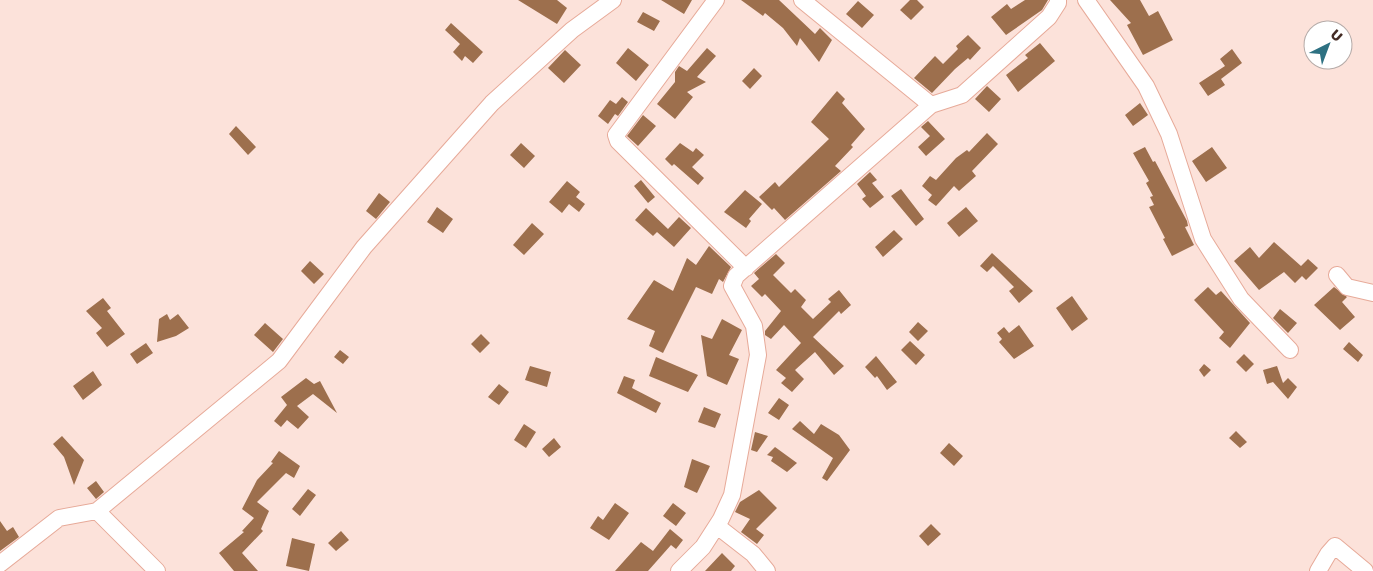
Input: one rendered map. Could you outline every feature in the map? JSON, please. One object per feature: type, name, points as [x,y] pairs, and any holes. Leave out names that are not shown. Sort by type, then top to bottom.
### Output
[{"type":"street","points":[[0,564],[59,518],[96,511],[279,361],[364,248],[492,103],[572,30],[613,0]]},
{"type":"street","points":[[716,0],[616,135],[618,141],[746,268]]},
{"type":"street","points":[[679,571],[703,547],[717,526],[732,495],[758,355],[754,326],[732,286],[736,276],[931,105],[962,95],[1049,17],[1058,0]]},
{"type":"street","points":[[1086,0],[1146,86],[1169,134],[1203,239],[1241,299],[1290,350]]},
{"type":"street","points":[[813,3],[931,105]]},
{"type":"street","points":[[1337,275],[1347,287],[1373,294]]},
{"type":"street","points":[[96,511],[157,571]]},
{"type":"street","points":[[717,526],[753,554],[767,571]]},
{"type":"street","points":[[1318,571],[1335,546],[1365,571]]},
{"type":"building","points":[[518,0],[557,0],[567,8],[557,24]]},
{"type":"building","points":[[661,0],[692,0],[684,14]]},
{"type":"building","points":[[741,0],[779,0],[815,34],[820,28],[832,40],[819,62],[800,38],[797,46],[783,28],[765,13],[763,16]]},
{"type":"building","points":[[910,0],[917,0],[924,7],[911,20],[900,10]]},
{"type":"building","points":[[1025,0],[1048,0],[1042,10],[1006,35],[991,17],[1007,4],[1011,9]]},
{"type":"building","points":[[1110,0],[1140,0],[1149,16],[1158,11],[1173,40],[1143,55],[1127,25],[1131,23]]},
{"type":"building","points":[[858,1],[874,15],[862,28],[846,14]]},
{"type":"building","points":[[643,12],[660,21],[654,31],[637,22]]},
{"type":"building","points":[[451,23],[483,52],[473,63],[465,56],[462,61],[453,52],[460,44],[445,30]]},
{"type":"building","points":[[968,35],[981,48],[970,60],[968,58],[955,69],[932,93],[914,78],[935,56],[943,64],[958,49],[956,46]]},
{"type":"building","points":[[1040,43],[1055,61],[1018,92],[1006,75],[1028,58],[1025,55]]},
{"type":"building","points":[[628,48],[649,65],[636,81],[616,63]]},
{"type":"building","points":[[707,48],[716,56],[697,77],[706,82],[687,92],[693,97],[675,119],[657,104],[675,82],[675,72],[679,66],[687,71]]},
{"type":"building","points":[[1232,49],[1242,63],[1221,79],[1225,85],[1208,96],[1199,83],[1225,66],[1220,59]]},
{"type":"building","points":[[565,50],[581,65],[564,83],[548,68]]},
{"type":"building","points":[[754,68],[762,76],[750,89],[742,81]]},
{"type":"building","points":[[987,86],[1001,99],[989,112],[975,99]]},
{"type":"building","points":[[837,91],[845,99],[842,103],[865,129],[851,145],[853,147],[835,166],[841,171],[785,220],[774,208],[772,210],[759,197],[775,182],[779,187],[829,139],[811,122]]},
{"type":"building","points":[[622,97],[628,102],[618,116],[615,114],[608,124],[598,116],[610,100],[616,104]]},
{"type":"building","points":[[1140,103],[1148,115],[1133,126],[1125,115]]},
{"type":"building","points":[[643,115],[656,126],[638,146],[627,136]]},
{"type":"building","points":[[928,121],[945,139],[926,156],[918,147],[930,136],[921,127]]},
{"type":"building","points":[[236,126],[256,147],[248,155],[229,134]]},
{"type":"building","points":[[987,133],[998,144],[972,171],[976,176],[959,191],[954,186],[936,206],[928,200],[932,195],[922,186],[930,176],[936,180],[956,158],[967,150],[969,152]]},
{"type":"building","points":[[521,143],[535,156],[524,168],[510,155]]},
{"type":"building","points":[[680,143],[693,152],[696,148],[704,155],[692,167],[704,178],[698,185],[674,164],[672,166],[665,159]]},
{"type":"building","points":[[1145,147],[1153,162],[1155,161],[1187,221],[1188,226],[1185,227],[1194,245],[1172,256],[1149,207],[1154,205],[1150,197],[1153,196],[1146,183],[1149,181],[1133,153]]},
{"type":"building","points":[[1212,147],[1227,168],[1206,182],[1192,161]]},
{"type":"building","points":[[870,172],[877,180],[872,183],[884,197],[870,208],[862,199],[866,196],[857,184]]},
{"type":"building","points":[[641,180],[655,197],[648,203],[634,186]]},
{"type":"building","points":[[567,181],[580,192],[576,197],[585,204],[579,212],[569,204],[562,213],[549,202]]},
{"type":"building","points":[[901,189],[924,219],[916,226],[891,196]]},
{"type":"building","points":[[745,190],[762,204],[749,219],[751,221],[746,228],[724,212]]},
{"type":"building","points":[[379,193],[390,202],[376,219],[366,211]]},
{"type":"building","points":[[437,207],[453,219],[443,233],[427,222]]},
{"type":"building","points":[[966,207],[978,221],[959,237],[947,223]]},
{"type":"building","points":[[646,208],[668,229],[679,217],[691,228],[674,247],[657,232],[653,236],[635,220]]},
{"type":"building","points":[[532,223],[544,234],[524,255],[513,245]]},
{"type":"building","points":[[894,230],[903,239],[883,257],[875,247]]},
{"type":"building","points":[[1274,242],[1301,266],[1308,259],[1318,268],[1306,280],[1302,276],[1295,283],[1284,272],[1259,290],[1234,261],[1250,247],[1259,258]]},
{"type":"building","points":[[709,246],[731,267],[723,282],[719,279],[712,294],[696,287],[663,353],[649,346],[655,331],[627,319],[654,280],[673,291],[687,258],[696,265]]},
{"type":"building","points":[[992,253],[1033,291],[1019,303],[1009,291],[1014,287],[993,266],[987,272],[980,266]]},
{"type":"building","points":[[776,254],[785,263],[773,275],[791,293],[795,289],[806,300],[801,307],[813,319],[831,302],[828,299],[839,290],[851,305],[841,314],[839,311],[813,337],[844,366],[834,375],[815,352],[795,370],[804,379],[792,392],[781,383],[786,378],[776,370],[801,343],[784,325],[771,339],[765,335],[765,331],[781,311],[765,294],[762,297],[751,286],[759,279],[754,273]]},
{"type":"building","points":[[310,261],[324,274],[314,284],[301,271]]},
{"type":"building","points":[[1208,287],[1216,295],[1221,291],[1250,323],[1230,348],[1219,338],[1224,332],[1194,300]]},
{"type":"building","points":[[1334,287],[1347,297],[1342,302],[1355,317],[1340,330],[1314,305]]},
{"type":"building","points":[[1072,296],[1088,319],[1072,331],[1056,308]]},
{"type":"building","points":[[103,298],[111,308],[107,311],[125,334],[107,347],[96,333],[102,328],[86,311]]},
{"type":"building","points":[[1280,309],[1297,323],[1288,333],[1273,318]]},
{"type":"building","points":[[167,314],[170,320],[178,314],[189,328],[176,336],[157,342],[159,319]]},
{"type":"building","points":[[722,319],[742,330],[729,355],[739,359],[727,385],[707,376],[701,335],[712,339]]},
{"type":"building","points":[[918,322],[928,331],[918,341],[909,332]]},
{"type":"building","points":[[265,323],[283,339],[273,352],[254,335]]},
{"type":"building","points":[[1019,325],[1034,346],[1014,359],[999,342],[1002,339],[997,333],[1004,327],[1009,333]]},
{"type":"building","points":[[481,334],[490,343],[480,353],[471,344]]},
{"type":"building","points":[[910,341],[925,355],[916,365],[901,350]]},
{"type":"building","points":[[1349,342],[1363,355],[1358,362],[1343,349]]},
{"type":"building","points":[[146,343],[153,353],[137,364],[130,354]]},
{"type":"building","points":[[340,350],[349,357],[343,364],[334,357]]},
{"type":"building","points":[[1244,354],[1254,364],[1246,372],[1236,362]]},
{"type":"building","points":[[876,356],[897,382],[887,390],[877,376],[875,378],[865,367]]},
{"type":"building","points":[[656,357],[698,375],[688,392],[649,376]]},
{"type":"building","points":[[1204,364],[1211,370],[1204,377],[1199,370]]},
{"type":"building","points":[[530,366],[551,372],[547,387],[525,380]]},
{"type":"building","points":[[1277,366],[1283,383],[1288,378],[1297,387],[1288,399],[1273,382],[1267,384],[1263,370]]},
{"type":"building","points":[[93,371],[102,385],[83,400],[73,386]]},
{"type":"building","points":[[624,376],[635,380],[632,388],[661,403],[656,413],[617,393]]},
{"type":"building","points":[[306,378],[314,384],[320,381],[337,413],[313,394],[297,406],[309,417],[298,429],[287,420],[281,427],[274,421],[287,405],[281,397]]},
{"type":"building","points":[[499,384],[509,392],[499,405],[488,397]]},
{"type":"building","points":[[779,398],[789,405],[779,420],[768,413]]},
{"type":"building","points":[[704,407],[721,414],[715,428],[698,422]]},
{"type":"building","points":[[800,421],[814,434],[821,424],[839,435],[850,450],[827,481],[822,478],[833,458],[792,429]]},
{"type":"building","points":[[524,424],[536,432],[526,448],[514,440]]},
{"type":"building","points":[[1236,431],[1247,442],[1240,448],[1229,438]]},
{"type":"building","points":[[755,432],[768,436],[757,452],[751,450]]},
{"type":"building","points":[[62,436],[84,460],[74,485],[64,457],[53,444]]},
{"type":"building","points":[[554,438],[561,447],[549,457],[542,449]]},
{"type":"building","points":[[949,443],[963,456],[954,466],[940,453]]},
{"type":"building","points":[[775,447],[797,463],[787,472],[771,461],[773,457],[767,455]]},
{"type":"building","points":[[279,451],[300,466],[294,478],[286,473],[257,502],[269,511],[261,529],[263,531],[242,553],[258,571],[234,571],[219,553],[244,532],[242,531],[254,518],[242,509],[257,480],[273,463],[271,462]]},
{"type":"building","points":[[692,459],[710,466],[697,493],[684,487]]},
{"type":"building","points":[[96,481],[104,492],[96,499],[87,488]]},
{"type":"building","points":[[308,489],[316,495],[300,516],[292,509]]},
{"type":"building","points":[[759,490],[777,508],[756,529],[764,535],[757,544],[741,532],[750,519],[735,512],[740,502]]},
{"type":"building","points":[[615,503],[629,513],[609,540],[590,528],[598,516],[603,520]]},
{"type":"building","points":[[673,503],[686,513],[676,526],[663,516]]},
{"type":"building","points":[[0,521],[7,531],[13,527],[19,537],[0,551]]},
{"type":"building","points":[[931,524],[941,534],[928,546],[919,536]]},
{"type":"building","points":[[670,529],[683,540],[676,549],[671,545],[648,571],[615,571],[641,542],[653,551]]},
{"type":"building","points":[[341,531],[349,540],[336,551],[328,543]]},
{"type":"building","points":[[292,538],[315,544],[309,571],[286,566]]},
{"type":"building","points":[[722,553],[735,566],[731,571],[705,571]]}]
